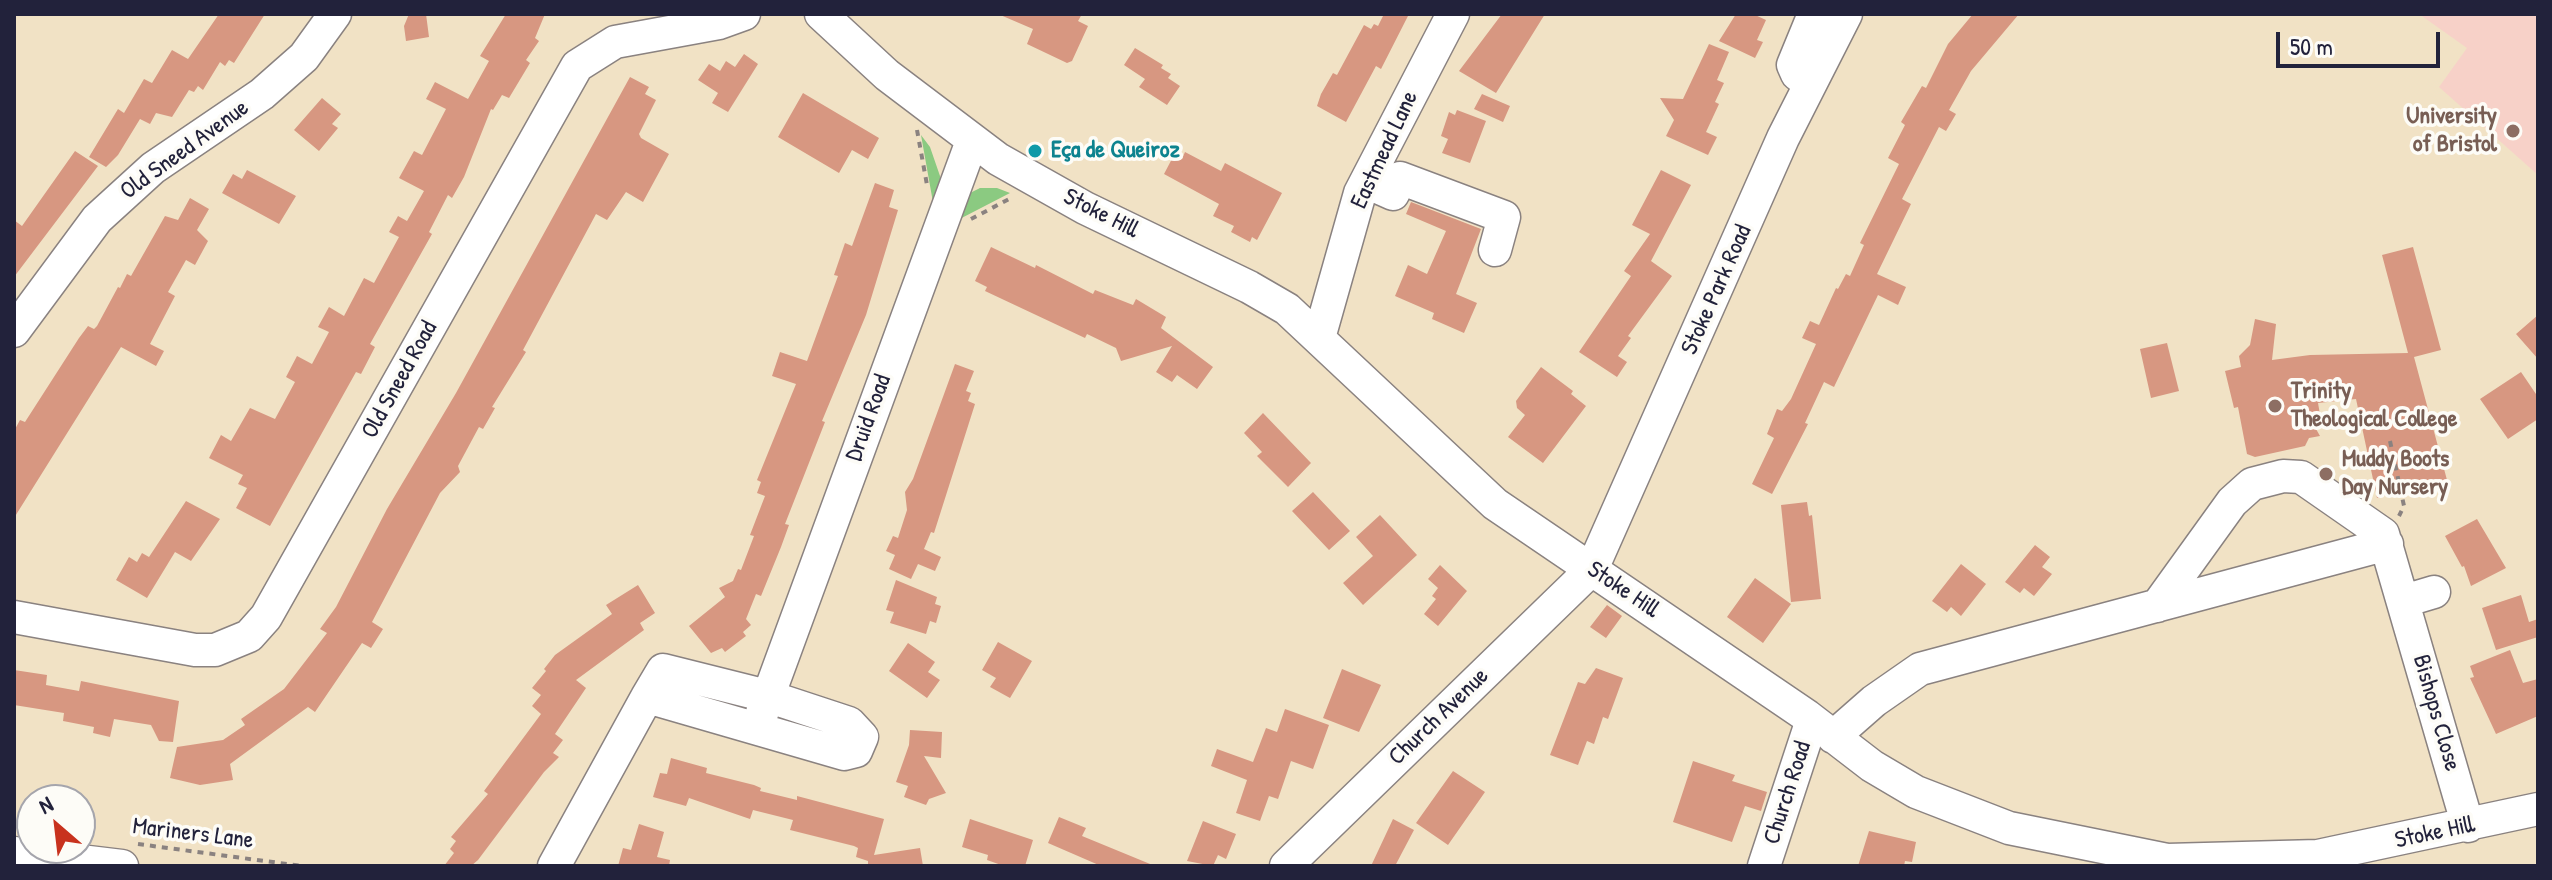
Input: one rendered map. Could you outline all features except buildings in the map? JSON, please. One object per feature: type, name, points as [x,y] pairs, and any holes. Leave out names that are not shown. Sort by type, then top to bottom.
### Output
[{"type":"street","name":"Old Sneed Avenue","points":[[14,331],[97,219],[153,168],[262,94],[304,57],[335,14]]},
{"type":"street","name":"Old Sneed Road","points":[[14,617],[195,650],[225,647],[249,636],[266,617],[577,66],[615,42],[719,23],[744,14]]},
{"type":"street","name":"Stoke Hill","points":[[821,14],[887,75],[972,141],[1085,208],[1249,287],[1287,309],[1495,504],[1823,728],[1872,766],[1916,792],[2009,828],[2167,860],[2318,856],[2538,809]]},
{"type":"street","name":"Eastmead Lane","points":[[1319,338],[1366,182],[1453,14]]},
{"type":"street","points":[[1810,84],[1797,74],[1793,65],[1814,14]]},
{"type":"street","name":"Stoke Park Road","points":[[1592,569],[1810,84],[1846,14]]},
{"type":"street","name":"Druid Road","points":[[758,728],[767,696],[972,141]]},
{"type":"street","points":[[1366,182],[1393,194],[1400,178],[1504,217],[1495,250]]},
{"type":"street","points":[[2157,606],[2232,502],[2252,484],[2283,476],[2301,477],[2385,539]]},
{"type":"street","points":[[1823,728],[1874,701],[1920,669],[2157,606],[2385,539]]},
{"type":"street","name":"Bishops Close","points":[[2385,539],[2419,597],[2468,826]]},
{"type":"street","name":"Church Avenue","points":[[1286,866],[1592,569]]},
{"type":"street","points":[[554,866],[647,697],[663,670],[767,696],[849,723],[862,737],[856,751],[844,754],[647,697]]},
{"type":"street","name":"Church Road","points":[[1764,866],[1823,728]]},
{"type":"street","points":[[14,853],[123,854]]},
{"type":"path","points":[[2385,539],[2404,506],[2390,441]]},
{"type":"path","name":"Mariners Lane","points":[[123,854],[302,866]]},
{"type":"shaded area","name":"University of Bristol","points":[[2419,14],[2538,14],[2538,175],[2439,87],[2467,48]]},
{"type":"green space","points":[[921,135],[930,147],[940,176],[940,193],[934,208]]},
{"type":"green space","points":[[980,188],[997,188],[1010,193],[950,224],[966,195]]},
{"type":"place","name":"University of Bristol","points":[[2513,131]]},
{"type":"place","name":"Eça de Queiroz","points":[[1035,151]]},
{"type":"place","name":"Trinity Theological College","points":[[2275,406]]},
{"type":"place","name":"Muddy Boots Day Nursery","points":[[2326,474]]}]
